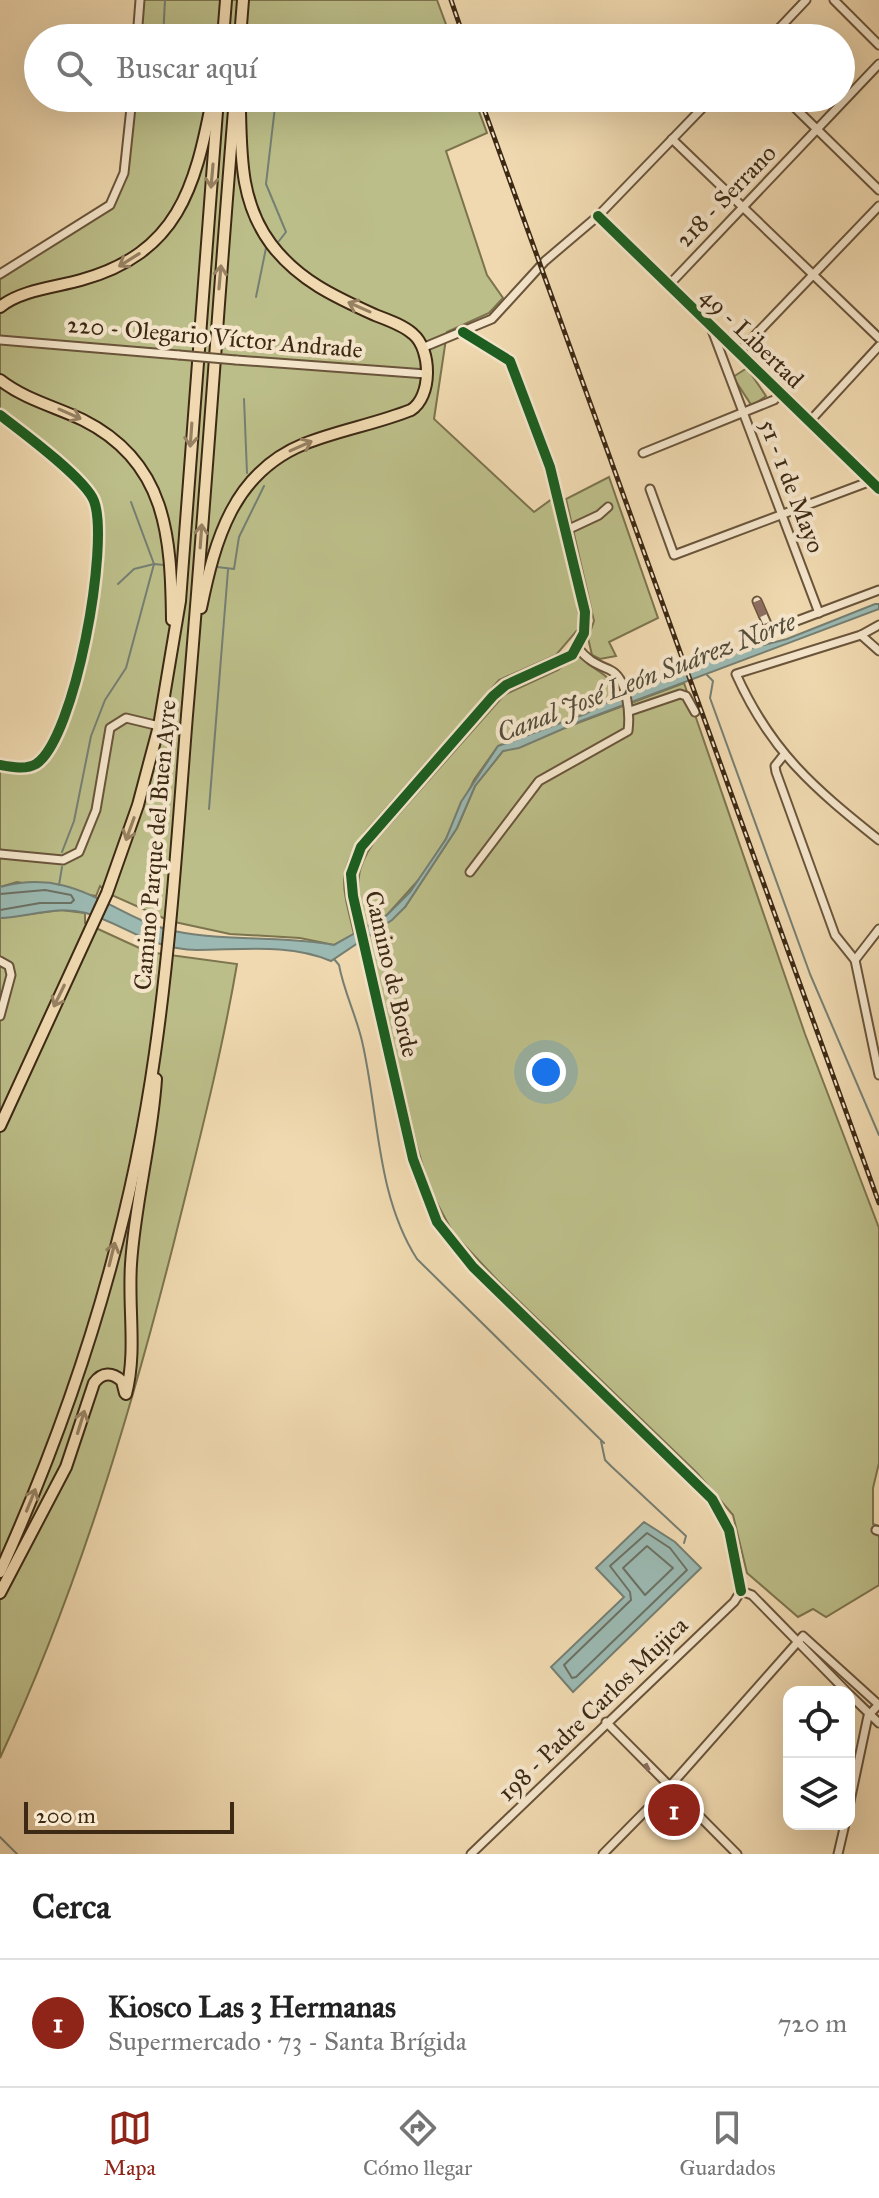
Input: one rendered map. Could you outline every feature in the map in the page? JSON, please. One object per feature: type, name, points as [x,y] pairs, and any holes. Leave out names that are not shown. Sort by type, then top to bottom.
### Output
[{"type":"highway","points":[[224,24],[226,0]]},
{"type":"highway","points":[[241,24],[243,0]]},
{"type":"highway","points":[[0,307],[19,297],[109,271],[159,238],[179,211],[194,181],[211,112]]},
{"type":"highway","name":"Camino Parque del Buen Ayre","points":[[0,1126],[107,893],[138,805],[159,726],[180,601],[214,112]]},
{"type":"highway","name":"Camino Parque del Buen Ayre","points":[[0,1572],[47,1461],[83,1359],[115,1241],[155,1055],[167,956],[193,654],[236,112]]},
{"type":"highway","points":[[193,654],[217,538],[241,493],[270,464],[304,444],[416,407],[426,374],[422,348],[414,334],[312,283],[273,248],[258,223],[244,182],[238,112]]},
{"type":"highway","points":[[0,380],[98,429],[119,444],[143,471],[161,505],[168,529],[172,658]]},
{"type":"highway","points":[[0,1593],[66,1467],[94,1383],[103,1375],[111,1374],[122,1381],[126,1394],[133,1356],[131,1265],[155,1103],[155,1055]]},
{"type":"street","points":[[138,24],[140,0]]},
{"type":"street","points":[[783,24],[806,0]]},
{"type":"street","points":[[838,1],[879,45]]},
{"type":"street","name":"218 - Serrano","points":[[855,89],[879,64]]},
{"type":"street","points":[[0,274],[110,205],[124,173],[131,112]]},
{"type":"street","points":[[422,348],[492,319],[559,247],[598,216],[698,112]]},
{"type":"street","points":[[799,112],[879,190]]},
{"type":"street","name":"218 - Serrano","points":[[668,286],[833,112]]},
{"type":"street","points":[[672,139],[879,338]]},
{"type":"street","points":[[738,353],[879,206]]},
{"type":"street","name":"49 - Libertad","points":[[598,216],[879,489]]},
{"type":"street","name":"51 - 1 de Mayo","points":[[711,328],[819,613]]},
{"type":"street","points":[[463,332],[510,361],[550,467],[567,530],[585,612],[578,648],[598,667],[615,673],[629,709],[628,731],[618,740],[539,781],[470,872]]},
{"type":"street","name":"220 - Olegario Víctor Andrade","points":[[0,340],[426,374]]},
{"type":"street","points":[[810,421],[879,346]]},
{"type":"street","points":[[643,453],[780,394]]},
{"type":"street","points":[[0,415],[90,494],[97,517],[87,644],[64,719],[51,747],[35,765],[16,768],[0,765]]},
{"type":"street","points":[[650,489],[674,555],[871,481]]},
{"type":"street","points":[[567,530],[599,515],[608,507]]},
{"type":"street","points":[[757,601],[770,631],[879,590]]},
{"type":"street","points":[[879,625],[861,635],[736,674],[755,714],[783,756],[879,840]]},
{"type":"street","points":[[861,635],[879,651]]},
{"type":"street","name":"Camino de Borde","points":[[578,648],[559,663],[498,691],[361,847],[351,874],[359,921],[413,1159],[437,1222],[473,1267],[712,1499],[729,1530],[741,1591]]},
{"type":"street","points":[[629,709],[680,694],[686,696],[695,712]]},
{"type":"street","points":[[0,854],[63,860],[79,852],[96,810],[110,728],[126,718],[159,726]]},
{"type":"street","points":[[783,756],[775,766],[776,772],[835,935],[855,960],[879,1075]]},
{"type":"street","points":[[855,960],[879,929]]},
{"type":"street","points":[[0,961],[6,963],[11,975],[0,1016]]},
{"type":"street","points":[[741,1591],[752,1595],[841,1686]]},
{"type":"street","name":"198 - Padre Carlos Mujica","points":[[471,1854],[734,1602],[741,1591]]},
{"type":"street","points":[[603,1854],[671,1785],[806,1635],[879,1704],[870,1714],[855,1780]]},
{"type":"street","points":[[855,1700],[879,1723]]},
{"type":"street","points":[[606,1722],[647,1767],[671,1785],[737,1854]]},
{"type":"street","points":[[838,1854],[844,1830]]},
{"type":"green space","points":[[140,0],[437,0],[446,24],[138,24]]},
{"type":"green space","points":[[131,112],[479,112],[487,133],[446,151],[487,275],[503,298],[489,313],[447,332],[434,419],[534,512],[552,499],[574,582],[580,627],[556,655],[499,680],[365,832],[345,871],[345,892],[354,934],[334,945],[300,938],[230,934],[170,921],[107,893],[100,886],[96,896],[17,882],[0,887],[0,765],[35,765],[51,747],[87,644],[97,517],[90,494],[0,415],[0,274],[110,204],[124,173]]},
{"type":"green space","points":[[747,368],[766,396],[752,406],[733,377]]},
{"type":"green space","points":[[609,477],[658,618],[609,642],[616,656],[600,659],[592,655],[588,638],[594,621],[566,499]]},
{"type":"green space","points":[[578,653],[605,675],[618,696],[585,714],[498,746],[474,780],[446,839],[423,875],[387,915],[366,927],[358,883],[362,864],[374,842],[504,695],[558,670]]},
{"type":"green space","points":[[684,683],[805,1034],[879,1228],[879,1463],[873,1488],[873,1524],[879,1526],[879,1585],[826,1617],[813,1609],[798,1617],[747,1573],[733,1515],[697,1473],[500,1283],[453,1233],[430,1190],[416,1143],[368,937],[405,907],[457,828],[475,786],[503,751]]},
{"type":"green space","points":[[61,910],[85,913],[85,923],[148,952],[237,964],[191,1173],[157,1308],[119,1439],[77,1568],[0,1758],[0,918]]},
{"type":"water","points":[[879,604],[879,609],[581,721],[519,748],[503,751],[475,786],[457,828],[405,907],[392,920],[331,961],[282,950],[180,949],[75,911],[0,918],[0,887],[27,882],[51,883],[72,888],[151,924],[174,931],[334,945],[387,915],[410,892],[446,839],[461,802],[498,746],[585,714],[618,696],[722,656],[787,639]]},
{"type":"water","points":[[644,1522],[675,1542],[701,1568],[573,1692],[551,1667],[624,1597],[596,1568]]},
{"type":"waterway","points":[[164,24],[165,0]]},
{"type":"waterway","points":[[274,112],[266,184],[286,232],[279,241]]},
{"type":"waterway","points":[[256,297],[266,248]]},
{"type":"waterway","points":[[244,399],[247,473]]},
{"type":"waterway","points":[[217,567],[234,569],[239,537],[264,486]]},
{"type":"waterway","points":[[118,584],[134,569],[154,564],[131,502]]},
{"type":"waterway","points":[[62,852],[74,821],[91,736],[105,700],[126,668],[154,564],[164,565]]},
{"type":"waterway","points":[[209,809],[228,570]]},
{"type":"waterway","name":"Canal José León Suárez Norte","points":[[707,675],[713,681],[710,698],[810,974],[879,1135]]},
{"type":"waterway","points":[[59,885],[62,867]]},
{"type":"waterway","points":[[334,959],[339,965],[362,1041],[386,1181],[404,1234],[417,1259],[604,1443]]},
{"type":"waterway","points":[[601,1441],[605,1460],[686,1536],[684,1543]]},
{"type":"waterway","points":[[0,1837],[17,1854]]},
{"type":"railway","points":[[451,0],[459,24]]},
{"type":"railway","points":[[485,112],[879,1203]]},
{"type":"marked path","points":[[757,601],[770,631]]},
{"type":"marked path","points":[[645,1768],[649,1766]]},
{"type":"cycle path","points":[[598,216],[879,489]]},
{"type":"cycle path","points":[[463,332],[510,361],[550,467],[585,612],[584,633],[572,655],[506,685],[493,696],[361,847],[351,874],[353,896],[413,1159],[437,1222],[473,1267],[712,1499],[729,1530],[741,1591]]},
{"type":"cycle path","points":[[0,415],[52,456],[89,492],[98,523],[93,596],[86,639],[64,718],[50,747],[36,764],[23,767],[0,765]]},
{"type":"place","name":"Kiosco Las 3 Hermanas","points":[[674,1810]]}]
